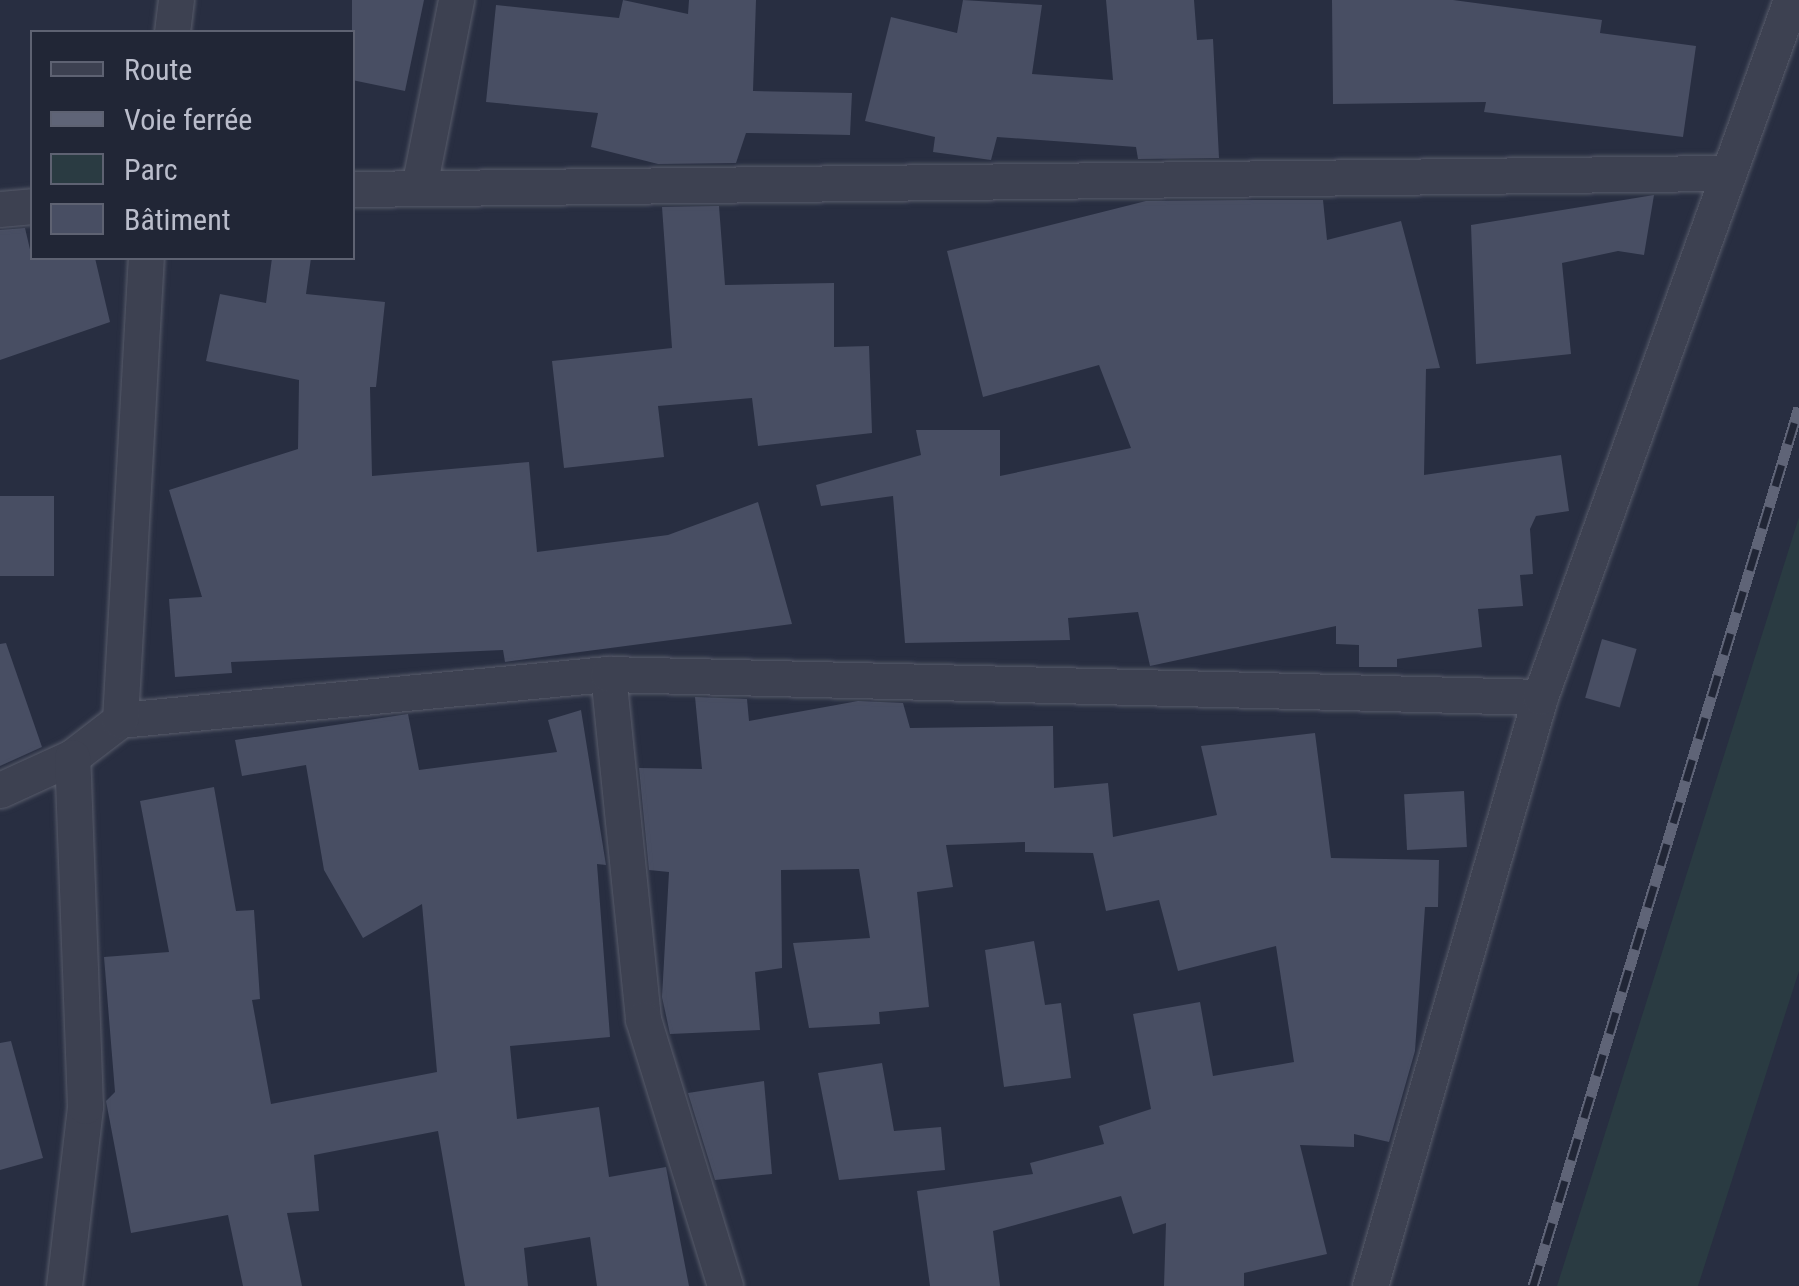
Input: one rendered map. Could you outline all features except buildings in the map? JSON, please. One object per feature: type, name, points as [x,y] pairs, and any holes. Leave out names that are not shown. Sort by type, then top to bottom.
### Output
[{"type":"street","points":[[172,30],[176,0]]},
{"type":"street","points":[[420,186],[456,0]]},
{"type":"street","points":[[1370,1286],[1540,697],[1724,173],[1791,0]]},
{"type":"street","points":[[355,189],[1724,173]]},
{"type":"street","points":[[0,209],[30,206]]},
{"type":"street","points":[[120,720],[146,260]]},
{"type":"street","points":[[0,790],[72,757],[120,720],[608,674],[1540,697]]},
{"type":"street","points":[[608,674],[643,1019],[725,1286]]},
{"type":"street","points":[[64,1286],[85,1106],[72,757]]},
{"type":"green space","points":[[1799,517],[1799,971],[1698,1286],[1557,1286]]},
{"type":"railway","points":[[1533,1286],[1799,407]]}]
